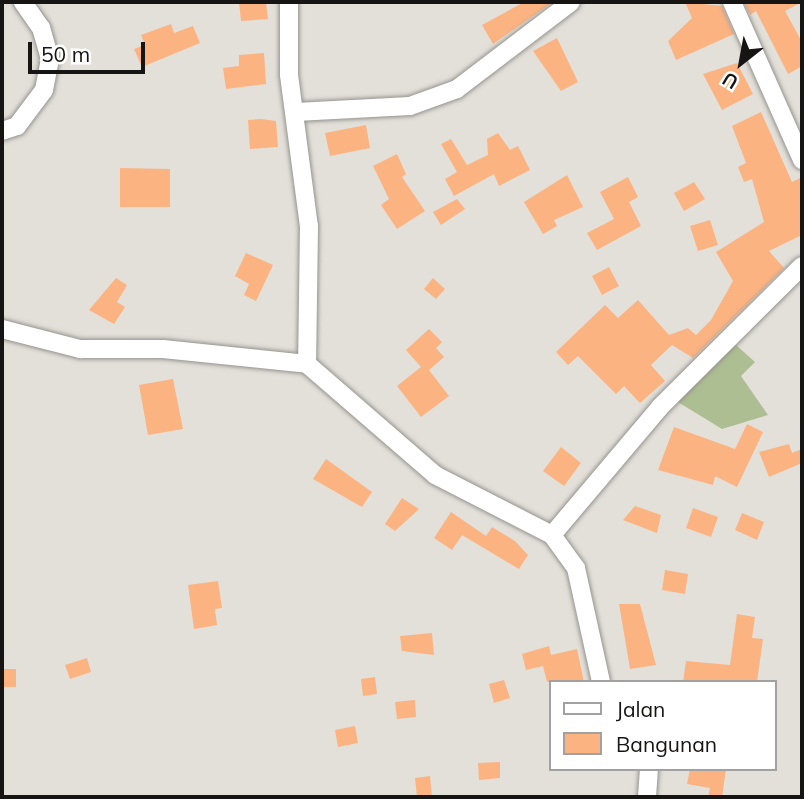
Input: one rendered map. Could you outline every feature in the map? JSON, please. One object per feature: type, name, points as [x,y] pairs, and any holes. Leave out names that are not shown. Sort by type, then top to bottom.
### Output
[{"type":"street","points":[[2,131],[16,126],[44,90],[51,59],[41,28],[23,2]]},
{"type":"street","points":[[289,2],[289,75],[309,226],[307,364]]},
{"type":"street","points":[[296,112],[410,106],[457,89],[571,2]]},
{"type":"street","points":[[732,2],[802,160]]},
{"type":"street","points":[[552,535],[660,407],[802,266]]},
{"type":"street","points":[[2,329],[80,348],[163,349],[307,364],[435,475],[552,535],[576,568],[601,680]]},
{"type":"street","points":[[647,797],[649,771]]},
{"type":"green space","points":[[736,345],[755,362],[741,376],[768,415],[722,429],[673,399]]},
{"type":"building","points":[[239,2],[266,2],[268,19],[241,21]]},
{"type":"building","points":[[524,2],[553,2],[493,44],[482,25]]},
{"type":"building","points":[[685,2],[722,6],[734,34],[676,60],[668,41],[692,18]]},
{"type":"building","points":[[744,2],[802,2],[785,11],[802,42],[802,66],[788,74],[756,11],[750,15]]},
{"type":"building","points":[[171,24],[174,33],[193,26],[200,43],[142,67],[134,49],[145,45],[141,35]]},
{"type":"building","points":[[557,38],[578,82],[561,91],[533,51]]},
{"type":"building","points":[[264,53],[266,84],[226,89],[223,68],[239,66],[239,55]]},
{"type":"building","points":[[737,63],[753,94],[722,110],[703,74]]},
{"type":"building","points":[[761,112],[792,182],[802,177],[802,235],[769,251],[784,268],[693,358],[672,345],[651,365],[665,381],[640,403],[624,386],[616,394],[578,356],[568,365],[556,352],[605,305],[618,318],[638,300],[669,335],[688,328],[696,335],[711,320],[733,281],[716,252],[764,222],[752,179],[744,182],[738,167],[746,163],[732,126]]},
{"type":"building","points":[[248,120],[276,121],[278,147],[250,149]]},
{"type":"building","points":[[366,125],[370,148],[330,156],[325,133]]},
{"type":"building","points":[[498,133],[510,150],[518,146],[530,170],[499,186],[494,174],[454,196],[445,179],[457,172],[441,144],[451,139],[467,165],[488,155],[487,139]]},
{"type":"building","points":[[397,154],[406,174],[402,177],[425,211],[397,229],[381,205],[389,199],[373,166]]},
{"type":"building","points":[[120,168],[170,169],[170,207],[120,207]]},
{"type":"building","points":[[567,175],[583,207],[554,220],[557,226],[543,234],[524,202]]},
{"type":"building","points":[[628,177],[638,197],[629,202],[641,226],[597,250],[587,233],[614,219],[600,192]]},
{"type":"building","points":[[694,182],[705,199],[684,211],[674,193]]},
{"type":"building","points":[[457,199],[465,209],[441,225],[433,212]]},
{"type":"building","points":[[710,220],[718,245],[698,251],[690,226]]},
{"type":"building","points":[[246,253],[273,265],[256,301],[244,295],[249,284],[235,276]]},
{"type":"building","points":[[609,267],[619,286],[602,295],[592,276]]},
{"type":"building","points":[[116,278],[127,285],[117,302],[125,307],[114,324],[89,310]]},
{"type":"building","points":[[433,278],[445,289],[436,299],[424,289]]},
{"type":"building","points":[[429,329],[442,342],[436,348],[444,357],[429,370],[449,396],[421,417],[397,386],[421,367],[406,350]]},
{"type":"building","points":[[173,379],[183,429],[148,435],[139,385]]},
{"type":"building","points":[[747,424],[763,432],[737,487],[715,476],[713,485],[658,470],[674,427],[735,449]]},
{"type":"building","points":[[789,444],[792,453],[802,449],[802,463],[769,477],[759,452]]},
{"type":"building","points":[[561,447],[581,463],[564,486],[543,471]]},
{"type":"building","points":[[326,459],[372,492],[362,507],[313,479]]},
{"type":"building","points":[[402,498],[419,509],[395,531],[385,524]]},
{"type":"building","points":[[635,506],[661,515],[657,533],[623,520]]},
{"type":"building","points":[[693,508],[718,517],[711,537],[686,528]]},
{"type":"building","points":[[451,512],[486,536],[492,527],[515,541],[528,555],[519,569],[462,535],[452,550],[434,538]]},
{"type":"building","points":[[742,513],[764,522],[757,540],[735,530]]},
{"type":"building","points":[[665,570],[688,574],[685,594],[662,590]]},
{"type":"building","points":[[218,581],[222,608],[215,609],[217,625],[194,629],[188,585]]},
{"type":"building","points":[[619,604],[640,604],[656,665],[630,669]]},
{"type":"building","points":[[737,614],[755,617],[752,638],[763,639],[757,680],[683,680],[686,661],[730,665]]},
{"type":"building","points":[[432,633],[434,655],[402,651],[400,636]]},
{"type":"building","points":[[549,646],[551,655],[577,649],[584,680],[547,682],[543,666],[526,670],[522,654]]},
{"type":"building","points":[[87,658],[91,672],[70,679],[65,665]]},
{"type":"building","points":[[2,669],[16,669],[16,687],[2,687]]},
{"type":"building","points":[[375,677],[377,694],[363,696],[361,679]]},
{"type":"building","points":[[504,680],[510,698],[494,703],[489,684]]},
{"type":"building","points":[[415,700],[416,717],[397,719],[395,702]]},
{"type":"building","points":[[355,726],[358,743],[338,747],[335,730]]},
{"type":"building","points":[[500,762],[500,778],[479,780],[478,763]]},
{"type":"building","points":[[690,771],[726,771],[722,797],[708,797],[710,788],[687,784]]},
{"type":"building","points":[[430,776],[432,797],[417,797],[415,778]]}]
